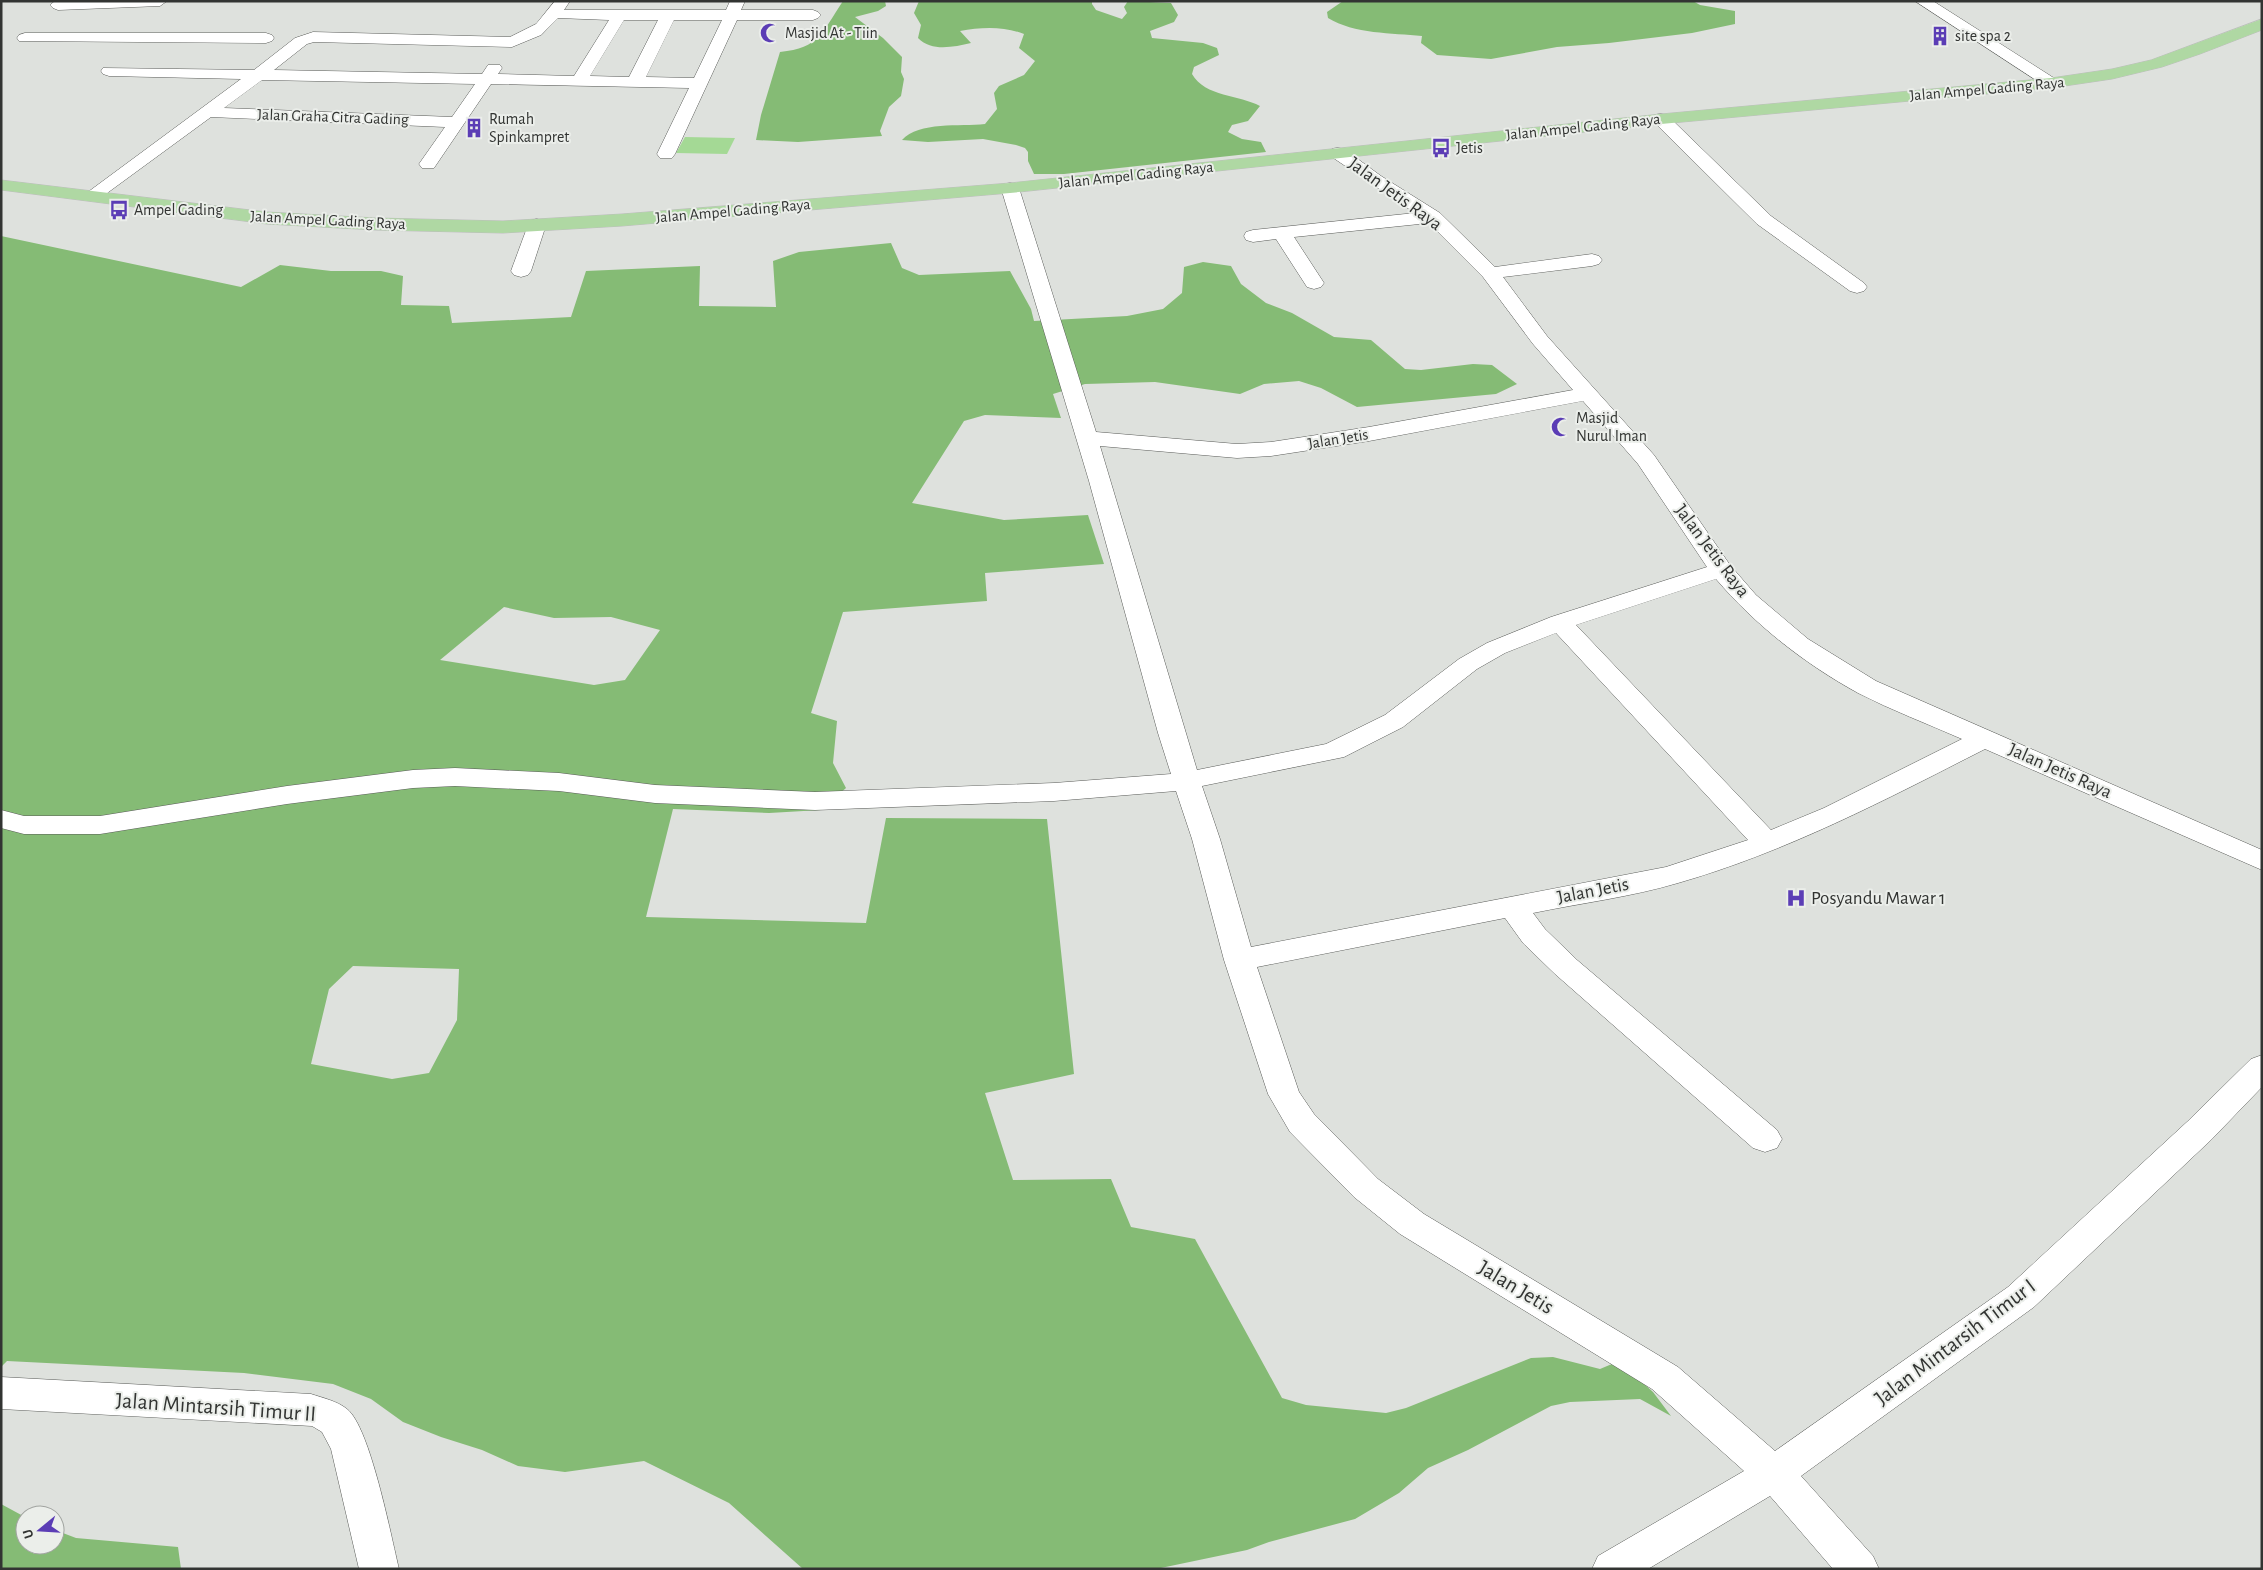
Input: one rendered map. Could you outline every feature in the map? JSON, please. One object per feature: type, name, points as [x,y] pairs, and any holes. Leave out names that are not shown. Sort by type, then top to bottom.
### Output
[{"type":"main road","name":"Jalan Ampel Gading Raya","points":[[1,184],[267,218],[376,224],[503,227],[622,220],[1010,188],[1661,119],[2051,83],[2101,77],[2134,69],[2173,58],[2262,24]]},
{"type":"street","points":[[160,1],[59,3],[25,38],[266,38]]},
{"type":"street","points":[[1922,1],[2051,83]]},
{"type":"street","points":[[666,154],[736,7]]},
{"type":"street","points":[[428,164],[512,42],[540,30],[563,8],[620,14],[669,14],[736,7],[813,15]]},
{"type":"street","points":[[579,81],[620,14]]},
{"type":"street","points":[[635,82],[669,14]]},
{"type":"street","name":"Jalan Graha Citra Gading","points":[[93,195],[209,112],[301,41],[313,37],[512,42]]},
{"type":"street","points":[[109,71],[700,83]]},
{"type":"street","name":"Jalan Graha Citra Gading","points":[[209,112],[456,122]]},
{"type":"street","points":[[1661,119],[1764,220],[1858,287]]},
{"type":"street","name":"Jalan Jetis Raya","points":[[1338,152],[1375,180],[1433,217],[1490,273],[1540,340],[1646,460],[1721,570],[1747,600],[1799,644],[1867,687],[2262,861]]},
{"type":"street","name":"Jalan Jetis","points":[[1010,188],[1100,481],[1171,733],[1206,839],[1239,960],[1284,1094],[1302,1123],[1366,1188],[1412,1224],[1665,1378],[1774,1473],[1859,1569]]},
{"type":"street","points":[[1253,236],[1433,217]]},
{"type":"street","points":[[521,271],[537,225]]},
{"type":"street","points":[[1282,232],[1314,282]]},
{"type":"street","points":[[1490,273],[1592,260]]},
{"type":"street","name":"Jalan Jetis","points":[[1086,438],[1237,451],[1271,449],[1369,434],[1587,394]]},
{"type":"street","points":[[1,819],[24,825],[100,825],[287,795],[413,779],[455,776],[559,782],[655,794],[815,801],[1054,792],[1187,781],[1334,751],[1394,721],[1468,664],[1496,648],[1560,622],[1721,570]]},
{"type":"street","points":[[1560,622],[1767,843]]},
{"type":"street","name":"Jalan Jetis","points":[[1239,960],[1670,876],[1767,843],[1834,814],[1985,738]]},
{"type":"street","points":[[1513,907],[1534,936],[1566,967],[1765,1139]]},
{"type":"street","name":"Jalan Mintarsih Timur I","points":[[1612,1569],[1774,1473],[2021,1297],[2200,1130],[2262,1067]]},
{"type":"street","name":"Jalan Mintarsih Timur II","points":[[1,1393],[311,1410],[324,1414],[335,1421],[349,1446],[380,1569]]},
{"type":"green space","points":[[843,1],[885,1],[886,6],[878,11],[855,17],[883,38],[902,57],[901,72],[904,79],[901,96],[889,107],[880,131],[882,136],[798,142],[756,140],[761,115],[780,52],[804,47],[819,37]]},
{"type":"green space","points":[[919,1],[1092,1],[1096,10],[1122,19],[1127,13],[1124,7],[1128,1],[1171,3],[1178,15],[1174,22],[1150,31],[1152,38],[1203,43],[1217,48],[1219,55],[1194,67],[1192,74],[1205,87],[1260,106],[1248,121],[1232,125],[1228,132],[1242,139],[1261,142],[1266,152],[1064,174],[1034,174],[1028,161],[1028,152],[1025,148],[1016,145],[983,139],[928,142],[902,140],[909,134],[929,127],[985,124],[997,109],[994,93],[999,86],[1024,75],[1035,61],[1019,48],[1024,34],[1000,28],[960,31],[971,43],[957,46],[936,47],[924,42],[918,38],[921,25],[914,13]]},
{"type":"green space","points":[[1343,1],[1693,1],[1700,5],[1735,11],[1735,24],[1692,33],[1557,47],[1491,59],[1437,55],[1421,43],[1422,36],[1361,30],[1328,18],[1327,12]]},
{"type":"green space","points":[[685,137],[735,138],[727,154],[676,153]]},
{"type":"green space","points":[[1,236],[241,287],[280,265],[331,271],[381,271],[403,276],[401,305],[449,306],[452,323],[571,317],[586,271],[700,266],[699,306],[776,307],[773,261],[799,252],[891,243],[902,268],[919,275],[1010,271],[1031,309],[1034,321],[1127,316],[1163,309],[1182,293],[1184,267],[1203,262],[1231,266],[1241,284],[1266,303],[1292,313],[1334,337],[1371,340],[1405,369],[1421,370],[1473,364],[1492,365],[1517,384],[1496,394],[1357,407],[1321,388],[1299,381],[1264,384],[1240,394],[1155,382],[1085,384],[1053,394],[1061,418],[985,415],[964,421],[912,503],[1004,520],[1088,515],[1104,564],[985,573],[987,601],[843,612],[811,713],[837,721],[833,763],[846,788],[821,810],[769,813],[673,809],[646,917],[866,923],[886,818],[1047,819],[1074,1074],[985,1093],[1013,1180],[1111,1179],[1131,1227],[1195,1239],[1282,1398],[1306,1405],[1386,1413],[1406,1408],[1531,1358],[1553,1357],[1600,1369],[1619,1361],[1653,1392],[1671,1416],[1640,1399],[1570,1402],[1551,1406],[1468,1450],[1428,1468],[1399,1493],[1355,1519],[1269,1542],[1247,1550],[1156,1569],[803,1569],[729,1503],[644,1461],[565,1472],[518,1466],[482,1450],[403,1422],[371,1399],[333,1384],[244,1373],[7,1361],[1,1367]],"holes":[[[504,607],[554,618],[611,617],[660,630],[625,680],[594,685],[440,660]],[[353,966],[459,969],[457,1020],[429,1073],[392,1079],[311,1064],[329,989]]]},
{"type":"green space","points":[[1,1504],[15,1512],[15,1555],[65,1555],[65,1534],[76,1538],[178,1547],[181,1569],[1,1569]]},
{"type":"place","name":"Masjid At - Tiin","points":[[770,33]]},
{"type":"place","name":"site spa 2","points":[[1940,36]]},
{"type":"place","name":"Rumah Spinkampret","points":[[474,128]]},
{"type":"place","name":"Jetis","points":[[1441,148]]},
{"type":"place","name":"Ampel Gading","points":[[119,210]]},
{"type":"place","name":"Masjid Nurul Iman","points":[[1561,427]]},
{"type":"place","name":"Posyandu Mawar 1","points":[[1796,898]]}]
